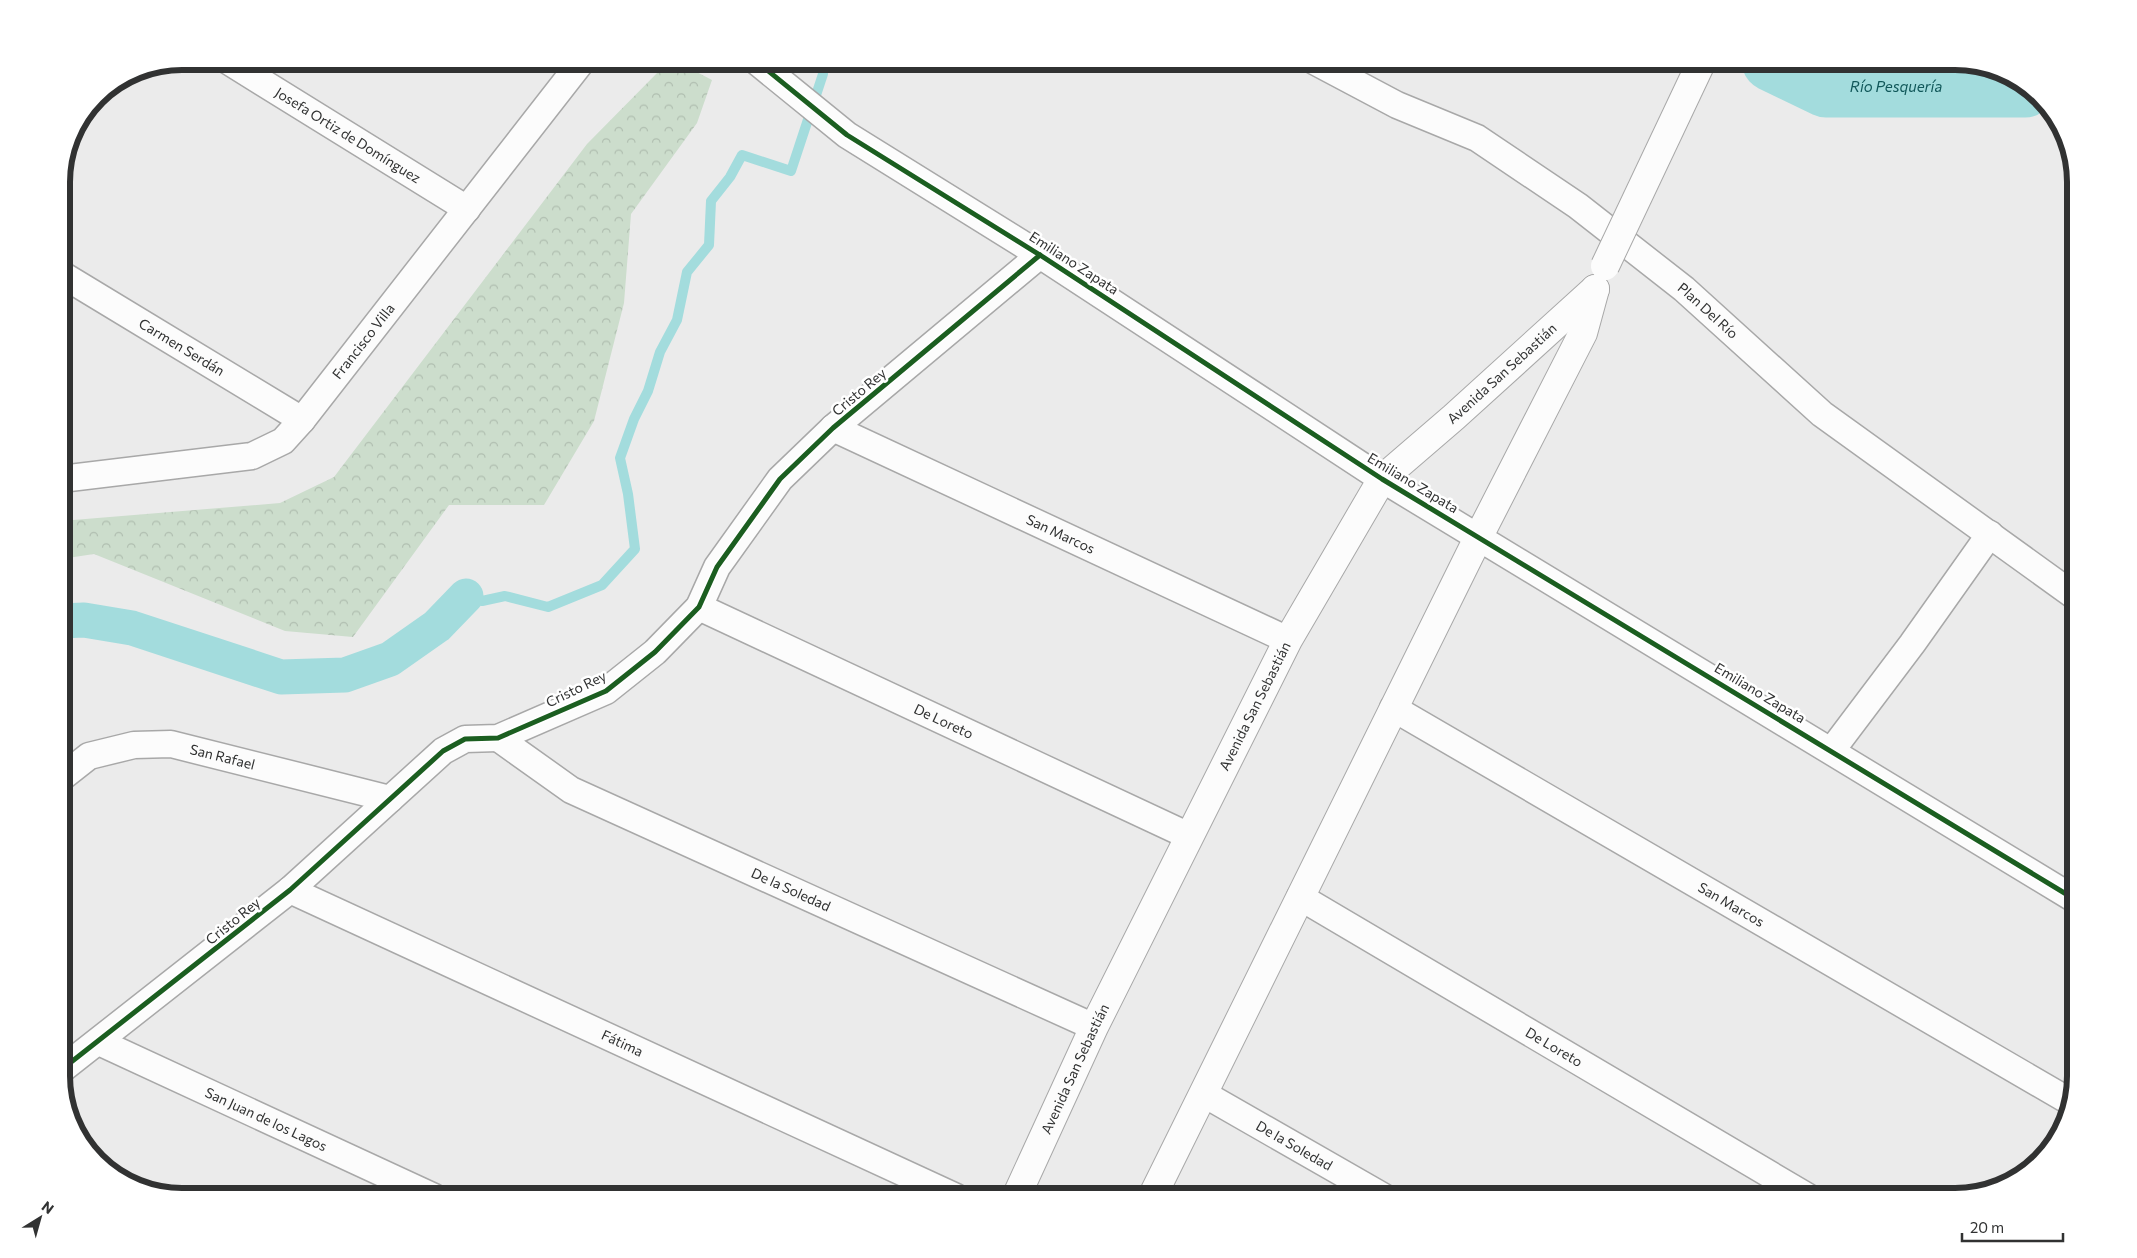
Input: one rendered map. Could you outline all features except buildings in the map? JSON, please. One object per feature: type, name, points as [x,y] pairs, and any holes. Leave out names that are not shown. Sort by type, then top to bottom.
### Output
[{"type":"main road","name":"Avenida San Sebastián","points":[[1157,1188],[1393,708],[1583,333],[1600,278],[1698,70]]},
{"type":"main road","name":"Avenida San Sebastián","points":[[1020,1188],[1094,1027],[1288,640],[1382,478],[1454,417],[1600,278]]},
{"type":"street","name":"Josefa Ortiz de Domínguez","points":[[243,70],[467,209]]},
{"type":"street","name":"Francisco Villa","points":[[70,478],[252,456],[284,440],[302,420],[575,70]]},
{"type":"street","name":"Emiliano Zapata","points":[[767,70],[847,135],[1040,255],[1382,478],[2067,894]]},
{"type":"street","name":"Plan Del Río","points":[[1331,70],[1397,105],[1477,138],[1578,206],[1684,289],[1822,414],[2067,591]]},
{"type":"street","name":"Cristo Rey","points":[[70,1064],[290,890],[443,750],[466,739],[498,738],[606,690],[655,652],[699,607],[717,567],[780,479],[833,428],[1040,255]]},
{"type":"street","name":"Carmen Serdán","points":[[70,279],[302,420]]},
{"type":"street","name":"San Marcos","points":[[833,428],[1288,640]]},
{"type":"street","points":[[1832,750],[1912,644],[1990,534]]},
{"type":"street","name":"De Loreto","points":[[699,607],[1189,836]]},
{"type":"street","name":"San Marcos","points":[[1393,708],[2064,1098]]},
{"type":"street","name":"De la Soledad","points":[[498,738],[571,790],[1094,1027]]},
{"type":"street","name":"San Rafael","points":[[70,771],[89,756],[134,744],[171,744],[390,799]]},
{"type":"street","name":"Fátima","points":[[290,890],[936,1188]]},
{"type":"street","name":"De Loreto","points":[[1300,897],[1793,1188]]},
{"type":"street","name":"San Juan de los Lagos","points":[[99,1042],[415,1188]]},
{"type":"street","name":"De la Soledad","points":[[1204,1094],[1368,1188]]},
{"type":"green space","points":[[660,70],[693,70],[712,80],[697,123],[631,214],[624,303],[594,421],[544,505],[449,505],[353,637],[285,631],[94,554],[70,558],[70,520],[280,503],[334,477],[587,144]]},
{"type":"waterway","points":[[466,596],[482,601],[505,596],[548,607],[602,585],[635,549],[628,494],[620,458],[634,419],[648,391],[660,352],[677,320],[687,272],[709,245],[711,201],[730,177],[742,155],[791,171],[823,70]]},
{"type":"waterway","name":"Río Pesquería","points":[[1791,70],[1826,87],[2014,87]]},
{"type":"waterway","points":[[70,621],[84,620],[132,628],[281,677],[345,675],[390,659],[437,626],[466,596]]},
{"type":"cycle path","points":[[767,70],[847,135],[1040,255],[1382,479],[2067,895]]},
{"type":"cycle path","points":[[70,1063],[290,890],[443,751],[465,739],[498,738],[606,691],[655,652],[699,607],[717,567],[780,479],[833,428],[1040,255]]}]
